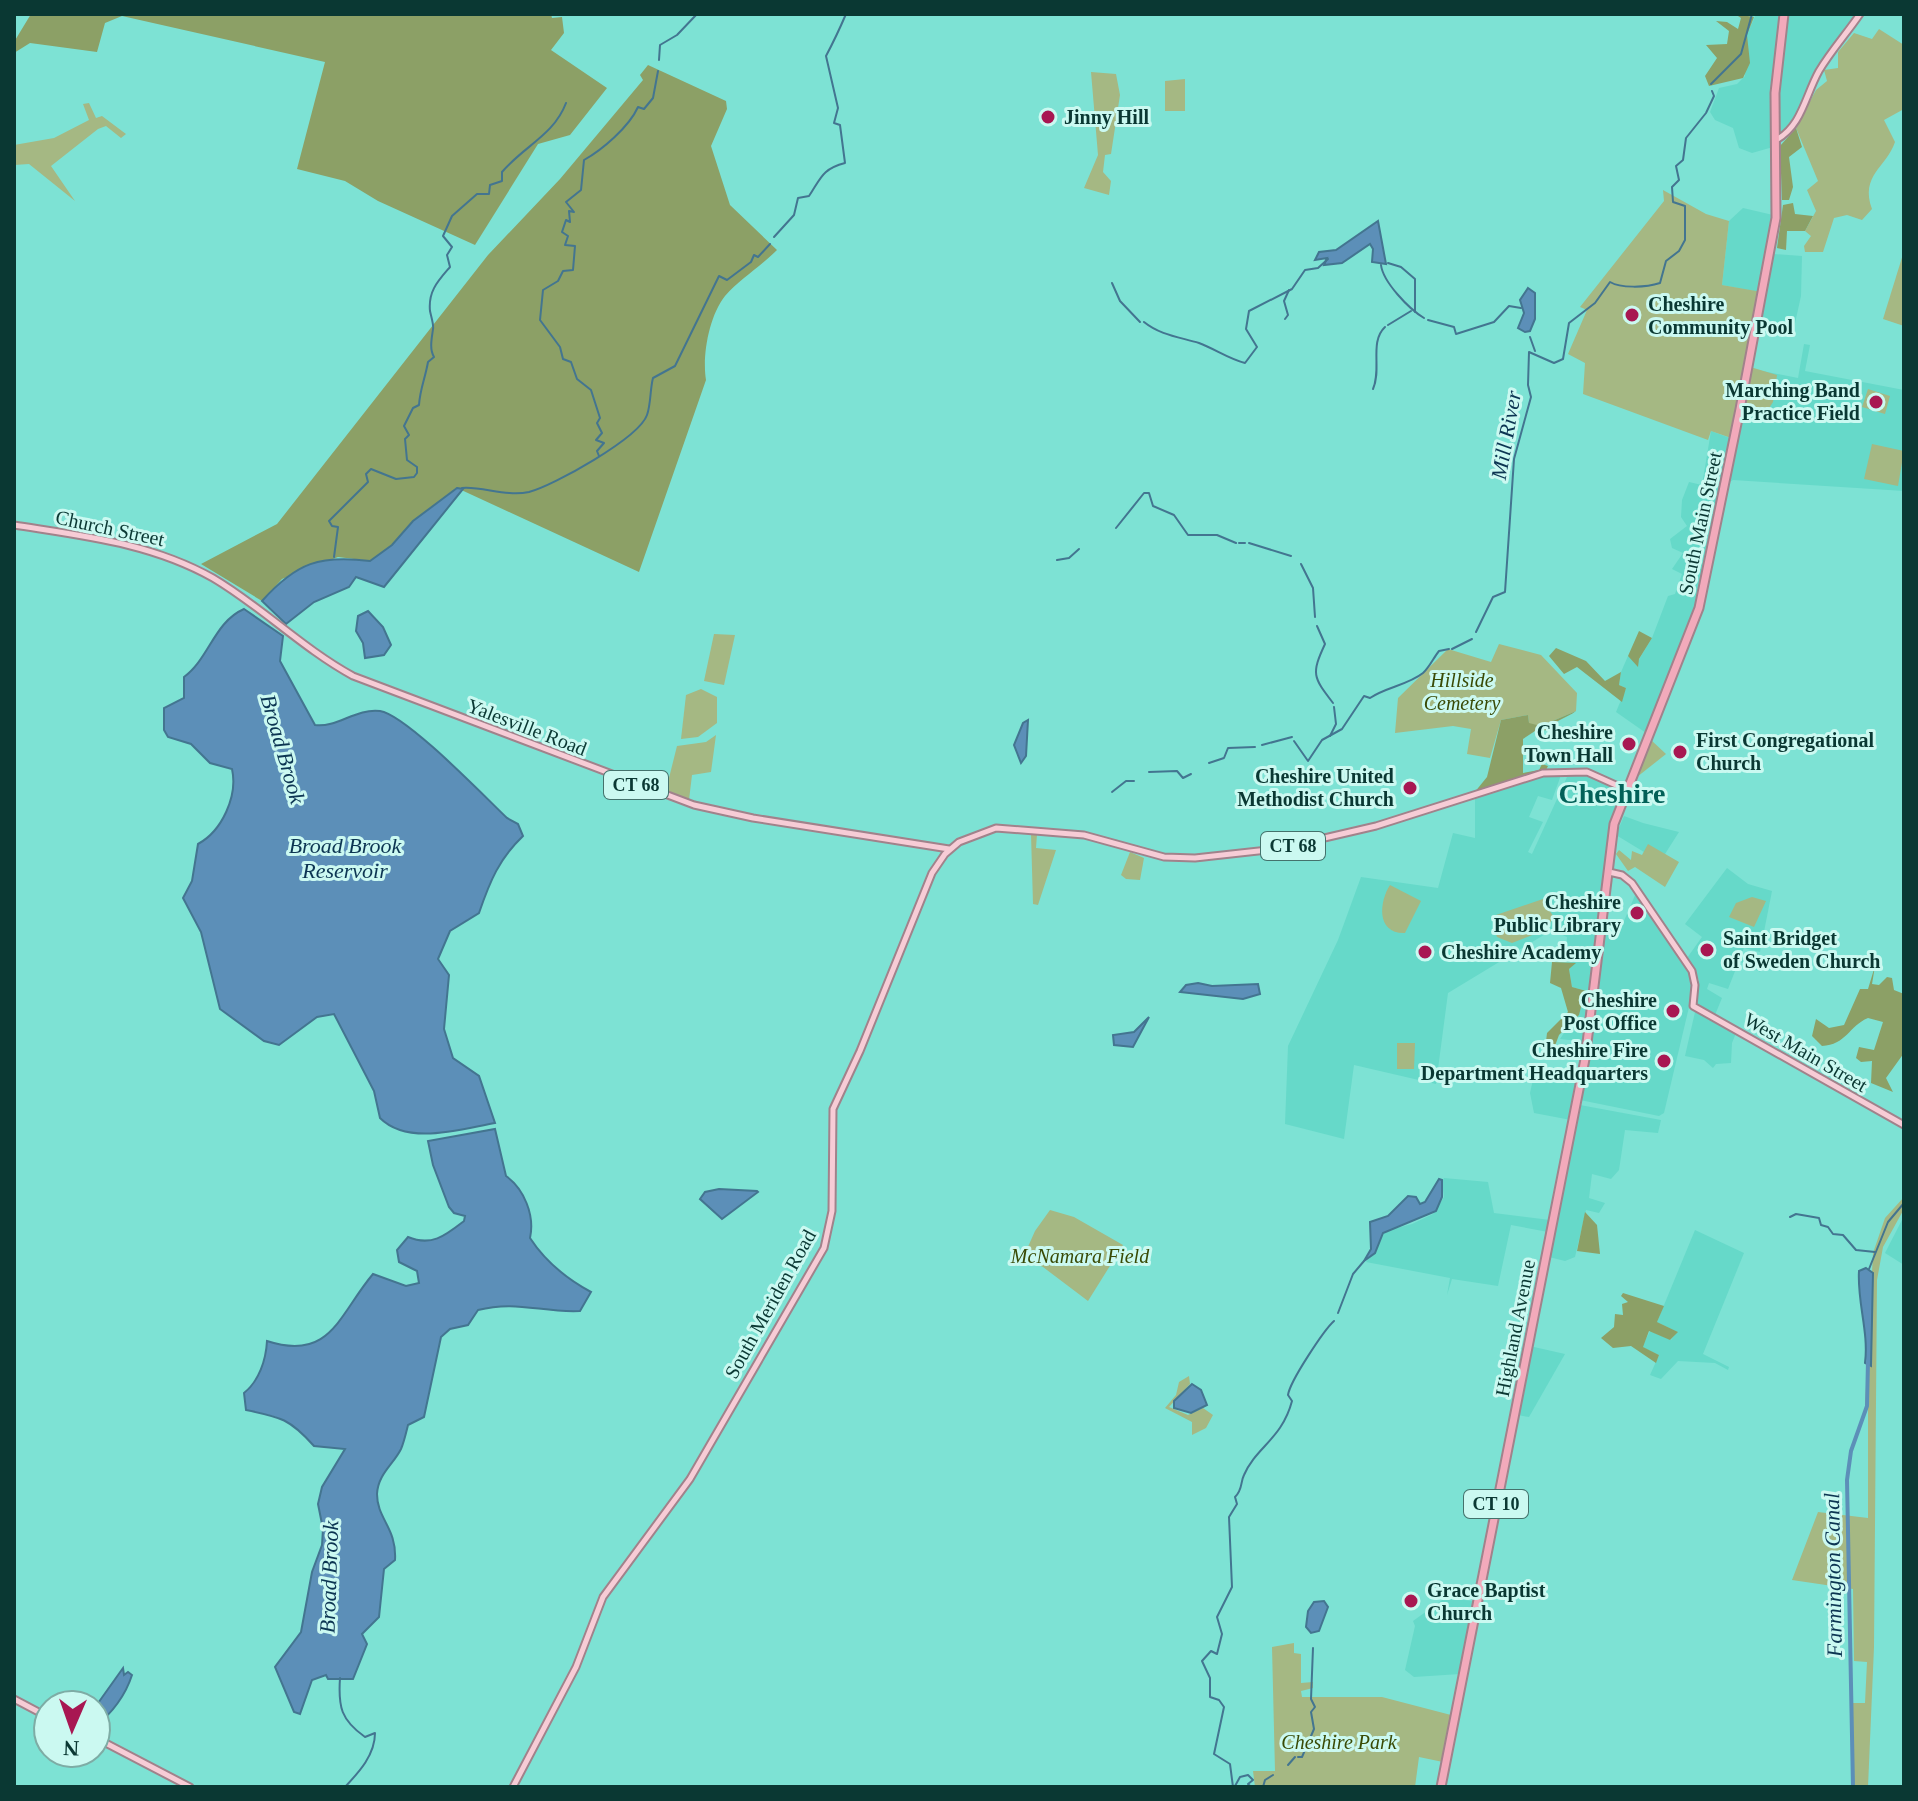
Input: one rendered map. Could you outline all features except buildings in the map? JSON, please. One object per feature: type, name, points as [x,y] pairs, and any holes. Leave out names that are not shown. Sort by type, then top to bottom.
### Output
[{"type":"highway","name":"South Main Street","points":[[1627,790],[1668,691],[1704,591],[1776,218],[1780,138],[1775,83],[1784,14]]},
{"type":"highway","name":"CT 10","points":[[1609,872],[1614,824],[1627,790]]},
{"type":"highway","name":"Highland Avenue","points":[[1441,1787],[1585,1059],[1609,872]]},
{"type":"main road","points":[[1780,138],[1800,115],[1822,66],[1860,14]]},
{"type":"main road","name":"Church Street","points":[[14,525],[149,550],[193,567],[238,594]]},
{"type":"main road","name":"Yalesville Road","points":[[238,594],[319,656],[353,676],[656,793],[735,815],[925,844],[947,851]]},
{"type":"main road","name":"CT 68","points":[[947,851],[973,834],[993,828],[1084,835],[1164,857],[1195,858],[1277,849],[1376,826],[1543,773],[1587,772],[1627,790]]},
{"type":"main road","name":"South Meriden Road","points":[[513,1787],[576,1667],[603,1597],[690,1479],[824,1248],[832,1211],[833,1109],[860,1051],[932,873],[947,851]]},
{"type":"main road","name":"West Main Street","points":[[1609,872],[1622,875],[1632,883],[1692,971],[1695,985],[1693,1006],[1904,1125]]},
{"type":"main road","points":[[14,1699],[32,1709]]},
{"type":"main road","points":[[112,1747],[190,1787]]},
{"type":"shaded area","points":[[31,14],[551,14],[552,18],[562,17],[564,33],[551,50],[607,88],[570,135],[538,144],[475,245],[378,201],[345,181],[297,169],[325,62],[122,16],[105,23],[97,52],[30,43],[14,53],[14,42]]},
{"type":"shaded area","points":[[1735,14],[1754,17],[1747,35],[1750,63],[1743,78],[1709,86],[1705,76],[1717,58],[1706,45],[1727,44],[1729,31],[1716,21],[1727,22],[1738,29],[1741,18]]},
{"type":"shaded area","points":[[1756,14],[1857,16],[1820,66],[1800,112],[1773,147],[1752,153],[1739,148],[1733,128],[1715,120],[1710,112],[1719,88],[1737,84],[1745,76],[1747,35]]},
{"type":"shaded area","points":[[648,65],[726,101],[727,109],[711,146],[730,205],[777,250],[719,304],[706,348],[706,380],[639,572],[457,488],[413,521],[392,545],[370,561],[338,557],[282,579],[262,601],[201,564],[277,524],[488,255],[560,179],[643,80],[640,75]]},
{"type":"shaded area","points":[[1796,128],[1802,147],[1789,157],[1793,187],[1789,200],[1782,200],[1780,146]]},
{"type":"shaded area","points":[[1793,203],[1795,214],[1813,216],[1805,231],[1787,231],[1786,250],[1777,248],[1783,205]]},
{"type":"shaded area","points":[[1743,208],[1773,215],[1759,292],[1722,285],[1729,221]]},
{"type":"shaded area","points":[[1773,254],[1802,256],[1801,296],[1792,337],[1757,332]]},
{"type":"shaded area","points":[[1804,344],[1810,345],[1805,371],[1904,390],[1904,491],[1733,480],[1720,487],[1699,598],[1646,733],[1616,712],[1626,688],[1619,685],[1621,672],[1628,656],[1638,661],[1652,638],[1668,596],[1675,594],[1682,574],[1672,569],[1683,553],[1672,548],[1670,539],[1687,526],[1681,517],[1682,500],[1689,482],[1702,485],[1711,431],[1730,438],[1735,453],[1752,369],[1798,378]]},
{"type":"shaded area","points":[[1639,631],[1652,638],[1639,659],[1638,667],[1628,656]]},
{"type":"shaded area","points":[[1556,648],[1586,661],[1605,681],[1621,672],[1619,685],[1626,688],[1622,702],[1577,667],[1564,674],[1549,656]]},
{"type":"shaded area","points":[[1576,711],[1548,730],[1535,731],[1523,739],[1523,773],[1539,770],[1542,764],[1548,766],[1546,770],[1474,793],[1487,777],[1501,720],[1528,715],[1529,723],[1541,726]]},
{"type":"shaded area","name":"Cheshire Academy","points":[[1580,773],[1603,781],[1621,792],[1609,835],[1590,992],[1572,987],[1569,969],[1575,963],[1565,962],[1567,937],[1552,930],[1448,993],[1436,1084],[1354,1065],[1344,1139],[1285,1124],[1288,1046],[1338,940],[1361,877],[1438,888],[1453,833],[1475,838],[1475,797],[1527,779],[1561,775],[1552,800],[1538,796],[1529,817],[1543,822],[1528,852],[1532,854],[1567,777]]},
{"type":"shaded area","points":[[1624,816],[1679,832],[1665,854],[1644,852],[1616,835]]},
{"type":"shaded area","points":[[1727,868],[1748,884],[1772,891],[1760,952],[1744,948],[1740,957],[1763,967],[1760,972],[1739,961],[1728,989],[1709,983],[1707,989],[1722,998],[1715,1015],[1697,1005],[1699,980],[1687,958],[1702,937],[1685,924]]},
{"type":"shaded area","points":[[1636,893],[1690,972],[1694,986],[1664,1113],[1659,1116],[1580,1100],[1596,1017],[1604,934],[1618,935]]},
{"type":"shaded area","points":[[1552,962],[1576,963],[1569,969],[1572,987],[1590,992],[1590,1008],[1581,1007],[1579,1015],[1559,1035],[1553,1051],[1545,1050],[1547,1033],[1568,1012],[1561,988],[1550,983]]},
{"type":"shaded area","points":[[1875,966],[1872,984],[1879,985],[1887,977],[1892,978],[1894,990],[1904,994],[1904,1053],[1886,1078],[1893,1092],[1871,1083],[1872,1061],[1861,1062],[1856,1058],[1859,1047],[1874,1050],[1883,1022],[1868,1018],[1830,1045],[1822,1046],[1812,1036],[1816,1019],[1829,1028],[1844,1025],[1860,989],[1868,989]]},
{"type":"shaded area","points":[[1581,1007],[1591,1008],[1587,1042],[1560,1039]]},
{"type":"shaded area","points":[[1695,1012],[1736,1033],[1731,1063],[1716,1064],[1713,1068],[1704,1060],[1685,1056]]},
{"type":"shaded area","points":[[1534,1075],[1578,1084],[1571,1120],[1534,1113],[1530,1093]]},
{"type":"shaded area","points":[[1580,1105],[1661,1120],[1658,1133],[1625,1130],[1619,1170],[1611,1179],[1592,1174],[1589,1198],[1605,1203],[1599,1213],[1586,1210],[1575,1257],[1565,1261],[1549,1257]]},
{"type":"shaded area","points":[[1444,1178],[1488,1182],[1494,1213],[1550,1220],[1548,1232],[1511,1225],[1498,1286],[1452,1279],[1447,1295],[1450,1278],[1366,1262],[1378,1248],[1378,1233],[1412,1224],[1433,1214],[1444,1197],[1443,1190],[1438,1191]]},
{"type":"shaded area","points":[[1585,1212],[1597,1225],[1600,1254],[1577,1251]]},
{"type":"shaded area","points":[[1904,1216],[1904,1265],[1885,1253]]},
{"type":"shaded area","points":[[1695,1230],[1744,1253],[1703,1354],[1729,1367],[1728,1370],[1715,1363],[1678,1361],[1661,1379],[1650,1375],[1659,1355],[1642,1347],[1650,1331],[1671,1340],[1677,1332],[1657,1322]]},
{"type":"shaded area","points":[[1623,1293],[1664,1306],[1657,1322],[1678,1332],[1670,1340],[1649,1331],[1643,1347],[1659,1355],[1656,1363],[1631,1346],[1613,1348],[1601,1338],[1614,1327],[1615,1314],[1623,1315],[1622,1304],[1628,1302],[1621,1296]]},
{"type":"shaded area","points":[[1534,1347],[1565,1354],[1529,1417],[1517,1415],[1530,1349]]},
{"type":"shaded area","points":[[1445,1598],[1474,1601],[1460,1674],[1414,1677],[1405,1670],[1415,1626],[1413,1621]]},
{"type":"green space","points":[[1879,29],[1904,45],[1904,109],[1884,120],[1895,142],[1869,188],[1872,209],[1862,220],[1847,215],[1834,218],[1823,252],[1805,252],[1804,246],[1811,236],[1805,231],[1816,211],[1807,190],[1818,181],[1796,128],[1816,90],[1827,81],[1824,70],[1838,68],[1838,52],[1854,33],[1872,39]]},
{"type":"green space","points":[[1091,72],[1116,74],[1120,95],[1111,154],[1105,155],[1103,172],[1111,181],[1109,195],[1084,188],[1098,155]]},
{"type":"green space","points":[[1185,79],[1185,111],[1165,111],[1165,81]]},
{"type":"green space","points":[[89,103],[96,118],[102,116],[126,134],[121,138],[106,126],[98,129],[51,166],[75,201],[29,164],[14,165],[14,145],[54,138],[89,120],[83,104]]},
{"type":"green space","points":[[1663,190],[1706,214],[1729,221],[1722,285],[1762,292],[1747,366],[1777,375],[1773,402],[1766,413],[1740,409],[1734,439],[1711,431],[1708,440],[1583,394],[1585,363],[1568,354],[1587,310],[1580,307],[1664,201]]},
{"type":"green space","points":[[1904,251],[1904,326],[1883,319]]},
{"type":"green space","name":"Marching Band Practice Field","points":[[1868,389],[1890,396],[1885,414],[1862,407]]},
{"type":"green space","points":[[1872,444],[1904,451],[1898,486],[1864,479]]},
{"type":"green space","points":[[714,634],[735,635],[724,685],[704,681]]},
{"type":"green space","name":"Hillside Cemetery","points":[[1499,644],[1541,655],[1577,693],[1576,711],[1541,726],[1529,724],[1528,715],[1501,720],[1490,758],[1467,754],[1471,729],[1453,726],[1395,733],[1398,698],[1448,649],[1491,662]]},
{"type":"green space","points":[[701,689],[717,697],[717,723],[698,737],[681,739],[686,695]]},
{"type":"green space","points":[[716,735],[711,772],[692,775],[689,800],[666,790],[677,746],[706,742]]},
{"type":"green space","points":[[1651,740],[1666,754],[1637,777],[1636,776]]},
{"type":"green space","points":[[1031,834],[1037,834],[1036,848],[1056,850],[1038,905],[1033,904]]},
{"type":"green space","points":[[1648,844],[1679,862],[1665,887],[1635,867],[1628,871],[1616,854],[1619,850],[1631,860],[1632,851],[1642,855]]},
{"type":"green space","points":[[1130,852],[1144,858],[1140,880],[1126,879],[1121,875]]},
{"type":"green space","points":[[1390,885],[1421,901],[1405,933],[1389,928],[1382,916]]},
{"type":"green space","points":[[1752,897],[1766,901],[1754,927],[1729,917],[1736,903]]},
{"type":"green space","points":[[1543,899],[1553,916],[1548,929],[1512,943],[1497,937],[1494,929],[1496,915]]},
{"type":"green space","points":[[1397,1043],[1415,1043],[1414,1069],[1397,1069]]},
{"type":"green space","points":[[1904,1197],[1904,1209],[1883,1247],[1877,1280],[1874,1647],[1868,1787],[1851,1787],[1851,1703],[1865,1703],[1867,1662],[1854,1661],[1853,1589],[1792,1580],[1818,1512],[1868,1518],[1868,1408],[1865,1406],[1873,1253],[1885,1218]]},
{"type":"green space","name":"McNamara Field","points":[[1050,1210],[1074,1217],[1123,1245],[1088,1301],[1043,1267],[1023,1258],[1035,1231]]},
{"type":"green space","points":[[1189,1376],[1190,1384],[1169,1407],[1188,1415],[1203,1408],[1213,1415],[1206,1428],[1192,1435],[1192,1422],[1165,1408],[1176,1395],[1179,1382]]},
{"type":"green space","name":"Cheshire Park","points":[[1294,1643],[1294,1653],[1301,1654],[1301,1683],[1313,1682],[1313,1688],[1301,1691],[1302,1697],[1382,1697],[1451,1715],[1443,1762],[1419,1757],[1415,1787],[1255,1787],[1253,1771],[1275,1771],[1272,1647]]},
{"type":"water","points":[[1378,221],[1386,264],[1372,262],[1373,249],[1370,244],[1342,263],[1324,265],[1327,258],[1315,260],[1319,252],[1336,250]]},
{"type":"water","points":[[1528,288],[1535,293],[1535,319],[1530,331],[1525,332],[1518,328],[1524,313],[1520,300]]},
{"type":"water","points":[[457,488],[463,489],[384,587],[356,577],[349,587],[314,602],[286,624],[262,601],[287,577],[310,564],[337,559],[370,561],[392,545],[413,521]]},
{"type":"water","name":"Broad Brook Reservoir","points":[[244,609],[283,636],[280,661],[315,725],[331,724],[371,711],[392,716],[426,741],[507,818],[518,824],[523,836],[496,871],[479,913],[450,931],[438,959],[449,975],[444,1029],[453,1058],[479,1076],[495,1123],[435,1133],[405,1131],[392,1126],[380,1118],[374,1091],[334,1014],[317,1017],[279,1045],[264,1041],[220,1009],[201,932],[183,898],[192,881],[198,844],[214,831],[226,812],[233,790],[232,769],[210,763],[191,744],[168,737],[164,730],[164,708],[184,698],[184,677],[200,661],[225,623]]},
{"type":"water","points":[[368,611],[383,627],[391,645],[384,655],[365,658],[363,643],[356,631],[358,616]]},
{"type":"water","points":[[1028,720],[1026,756],[1021,763],[1014,745],[1023,723]]},
{"type":"water","points":[[1198,983],[1212,986],[1258,984],[1260,994],[1243,999],[1180,992],[1186,985]]},
{"type":"water","points":[[1149,1017],[1133,1047],[1114,1045],[1113,1035],[1134,1032]]},
{"type":"water","points":[[495,1129],[506,1176],[527,1203],[531,1220],[530,1238],[557,1269],[591,1292],[580,1311],[517,1306],[478,1310],[468,1325],[450,1329],[441,1337],[424,1417],[408,1425],[401,1449],[378,1487],[378,1503],[395,1549],[395,1560],[384,1569],[379,1617],[362,1634],[367,1644],[353,1679],[328,1679],[326,1675],[312,1680],[300,1714],[294,1712],[275,1667],[301,1632],[312,1572],[322,1545],[323,1529],[318,1504],[322,1487],[345,1449],[314,1446],[284,1420],[246,1410],[244,1393],[261,1370],[267,1341],[289,1346],[320,1340],[341,1318],[373,1274],[406,1286],[419,1283],[417,1271],[399,1262],[397,1250],[408,1237],[424,1241],[445,1235],[464,1221],[465,1216],[454,1213],[449,1207],[433,1165],[428,1141]]},
{"type":"water","points":[[1439,1179],[1442,1180],[1442,1197],[1436,1211],[1383,1233],[1375,1253],[1364,1261],[1371,1249],[1370,1222],[1388,1216],[1408,1196],[1416,1197],[1420,1204],[1425,1202]]},
{"type":"water","points":[[719,1189],[758,1192],[722,1219],[700,1199],[705,1192]]},
{"type":"water","points":[[1866,1268],[1873,1273],[1871,1366],[1865,1363],[1859,1283],[1859,1271]]},
{"type":"water","points":[[1192,1384],[1201,1390],[1207,1405],[1191,1413],[1174,1408],[1174,1401]]},
{"type":"water","points":[[1324,1601],[1328,1607],[1319,1631],[1311,1633],[1306,1627],[1308,1611],[1314,1602]]},
{"type":"water","points":[[123,1668],[124,1675],[128,1672],[132,1675],[112,1710],[112,1689],[108,1689]]},
{"type":"waterway","points":[[659,60],[660,45],[677,35],[697,14]]},
{"type":"waterway","name":"Broad Brook","points":[[774,237],[794,215],[798,198],[809,196],[827,171],[845,163],[840,125],[834,123],[838,108],[826,56],[846,14]]},
{"type":"waterway","name":"Mill River","points":[[1711,84],[1741,54],[1752,14]]},
{"type":"waterway","points":[[599,456],[597,451],[604,443],[596,440],[602,433],[591,390],[577,379],[571,362],[563,359],[560,347],[540,320],[543,290],[558,281],[563,271],[573,270],[575,246],[565,245],[568,236],[562,232],[566,220],[570,222],[569,211],[574,212],[566,202],[581,190],[584,160],[614,137],[638,107],[644,109],[653,98],[658,71]]},
{"type":"waterway","name":"Mill River","points":[[1476,632],[1493,597],[1505,592],[1514,459],[1531,397],[1528,385],[1529,352],[1554,363],[1563,359],[1569,323],[1595,303],[1610,282],[1633,287],[1660,283],[1666,261],[1679,251],[1685,240],[1685,206],[1673,202],[1672,187],[1679,180],[1676,166],[1683,160],[1686,138],[1706,113],[1714,96],[1712,91]]},
{"type":"waterway","points":[[334,557],[338,527],[332,526],[329,521],[368,482],[366,474],[371,469],[396,479],[414,477],[417,473],[417,467],[407,460],[405,439],[409,435],[404,426],[413,408],[419,405],[428,362],[434,357],[431,347],[431,298],[450,267],[447,255],[452,247],[443,236],[452,216],[477,194],[489,194],[490,185],[502,181],[502,172],[554,124],[566,103]]},
{"type":"waterway","name":"Broad Brook","points":[[462,488],[529,492],[575,471],[629,436],[647,415],[653,378],[675,366],[719,276],[727,280],[770,244]]},
{"type":"waterway","points":[[1144,322],[1163,333],[1199,343],[1245,363],[1257,347],[1246,329],[1249,311],[1292,289],[1305,270],[1318,268],[1328,259]]},
{"type":"waterway","points":[[1388,263],[1401,267],[1415,279],[1415,312]]},
{"type":"waterway","points":[[1381,265],[1386,279],[1398,294],[1424,318]]},
{"type":"waterway","points":[[1112,283],[1120,301],[1140,322]]},
{"type":"waterway","points":[[1285,319],[1288,315],[1284,301],[1289,290]]},
{"type":"waterway","points":[[1428,320],[1454,327],[1456,334],[1494,322],[1509,306],[1521,308]]},
{"type":"waterway","points":[[1388,325],[1411,311]]},
{"type":"waterway","points":[[1373,389],[1378,340],[1385,327]]},
{"type":"waterway","points":[[1530,337],[1535,351]]},
{"type":"waterway","points":[[1116,528],[1144,493],[1149,493],[1153,506],[1174,515],[1188,535],[1217,535],[1236,543]]},
{"type":"waterway","points":[[1239,543],[1245,543]]},
{"type":"waterway","points":[[1249,543],[1291,556]]},
{"type":"waterway","points":[[1057,560],[1069,558],[1079,549]]},
{"type":"waterway","points":[[1301,564],[1313,588],[1315,617]]},
{"type":"waterway","points":[[1317,626],[1325,644],[1316,675],[1333,703]]},
{"type":"waterway","name":"Mill River","points":[[1452,649],[1472,639]]},
{"type":"waterway","name":"Mill River","points":[[1294,741],[1308,761],[1322,740],[1342,729],[1364,696],[1370,698],[1417,677],[1439,651],[1449,649]]},
{"type":"waterway","points":[[1330,736],[1336,724],[1334,707]]},
{"type":"waterway","name":"Mill River","points":[[1262,745],[1292,737]]},
{"type":"waterway","name":"Mill River","points":[[1209,763],[1224,758],[1228,748],[1255,747]]},
{"type":"waterway","name":"Mill River","points":[[1149,772],[1177,771],[1183,778],[1191,774]]},
{"type":"waterway","name":"Mill River","points":[[1112,792],[1126,781],[1134,781]]},
{"type":"waterway","points":[[1869,1269],[1888,1222],[1904,1203]]},
{"type":"waterway","points":[[1790,1217],[1796,1214],[1819,1218],[1821,1225],[1828,1227],[1833,1234],[1843,1235],[1856,1250],[1875,1252]]},
{"type":"waterway","points":[[1338,1313],[1353,1274],[1364,1261]]},
{"type":"waterway","points":[[1233,1787],[1230,1764],[1214,1754],[1224,1707],[1219,1700],[1210,1697],[1210,1678],[1202,1661],[1211,1651],[1217,1654],[1222,1634],[1217,1617],[1232,1587],[1229,1517],[1237,1504],[1235,1497],[1249,1465],[1276,1434],[1288,1414],[1292,1401],[1288,1395],[1290,1388],[1334,1321]]},
{"type":"waterway","name":"Farmington Canal","points":[[1853,1787],[1847,1480],[1851,1451],[1867,1406],[1868,1361]]},
{"type":"waterway","points":[[1298,1757],[1302,1757],[1314,1729],[1311,1712],[1315,1707],[1311,1699],[1313,1648]]},
{"type":"waterway","name":"Broad Brook","points":[[340,1678],[341,1705],[346,1719],[365,1737],[375,1733],[369,1756],[345,1787]]},
{"type":"waterway","points":[[1288,1765],[1295,1757]]},
{"type":"waterway","points":[[1235,1786],[1240,1777],[1248,1775],[1253,1780],[1248,1784],[1251,1787]]},
{"type":"waterway","points":[[1263,1787],[1265,1780],[1273,1775]]},
{"type":"place","name":"Jinny Hill","points":[[1048,117]]},
{"type":"place","name":"Cheshire Community Pool","points":[[1632,315]]},
{"type":"place","name":"Marching Band Practice Field","points":[[1876,402]]},
{"type":"place","name":"Cheshire Town Hall","points":[[1629,744]]},
{"type":"place","name":"First Congregational Church","points":[[1680,752]]},
{"type":"place","name":"Cheshire United Methodist Church","points":[[1410,788]]},
{"type":"place","name":"Cheshire Public Library","points":[[1637,913]]},
{"type":"place","name":"Saint Bridget of Sweden Church","points":[[1707,950]]},
{"type":"place","name":"Cheshire Academy","points":[[1425,952]]},
{"type":"place","name":"Cheshire Post Office","points":[[1673,1011]]},
{"type":"place","name":"Cheshire Fire Department Headquarters","points":[[1664,1061]]},
{"type":"place","name":"Grace Baptist Church","points":[[1411,1601]]},
{"type":"district","name":"Cheshire","points":[[1612,793]]}]
